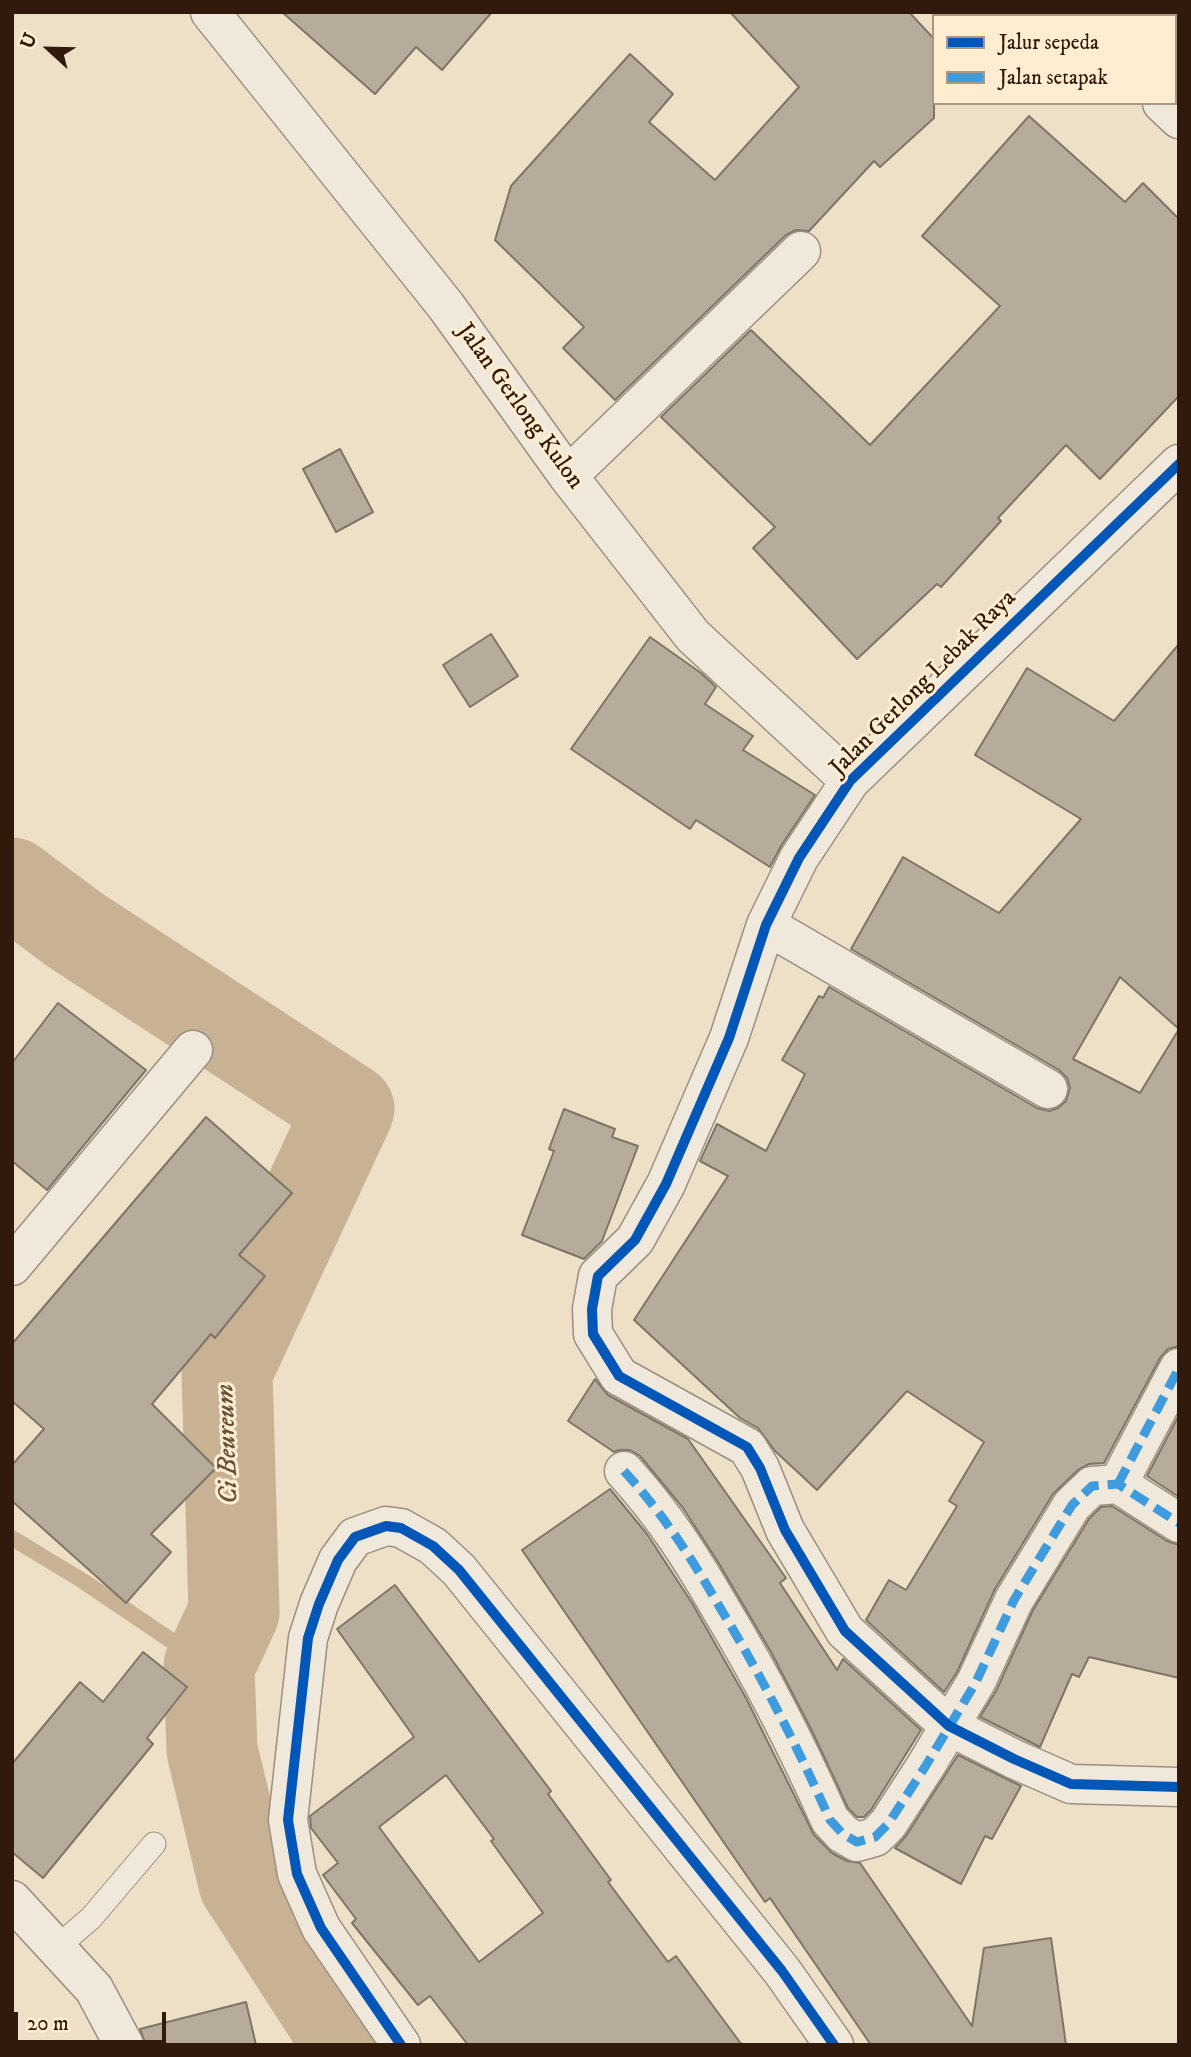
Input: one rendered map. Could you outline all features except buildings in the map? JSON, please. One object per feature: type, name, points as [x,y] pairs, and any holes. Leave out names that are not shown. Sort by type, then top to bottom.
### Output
[{"type":"street","name":"Jalan Gerlong Kulon","points":[[210,12],[446,306],[568,476],[693,636],[850,781]]},
{"type":"street","points":[[1164,105],[1179,119]]},
{"type":"street","points":[[568,476],[801,251]]},
{"type":"street","name":"Jalan Gerlong Lebak Raya","points":[[1179,464],[850,781],[799,858],[766,925],[729,1038],[666,1184],[635,1240],[598,1276],[592,1309],[593,1334],[619,1376],[747,1447],[760,1468],[785,1530],[845,1631],[949,1726],[1071,1784],[1179,1787]]},
{"type":"street","points":[[766,925],[1048,1089]]},
{"type":"street","points":[[12,1266],[193,1050]]},
{"type":"street","points":[[1118,1484],[1179,1368]]},
{"type":"street","points":[[624,1471],[679,1538],[769,1690],[830,1820],[843,1834],[856,1842],[875,1838],[903,1801],[976,1682],[1014,1600],[1072,1505],[1092,1486],[1118,1484],[1179,1523]]},
{"type":"street","points":[[401,2045],[321,1927],[297,1874],[288,1820],[309,1638],[319,1604],[338,1560],[355,1537],[386,1526],[401,1528],[415,1535],[433,1546],[459,1570],[782,1971],[834,2045]]},
{"type":"street","points":[[12,1900],[94,1989],[124,2045]]},
{"type":"lane","points":[[57,1948],[91,1918],[154,1844]]},
{"type":"waterway","name":"Ci Beureum","points":[[12,883],[75,930],[349,1109],[227,1371],[234,1612],[209,1666],[212,1750],[244,1883],[349,2045]]},
{"type":"waterway","points":[[12,1538],[83,1581],[209,1666]]},
{"type":"marked path","points":[[1118,1484],[1179,1368]]},
{"type":"marked path","points":[[624,1471],[665,1521],[711,1592],[752,1662],[830,1820],[843,1834],[857,1842],[875,1837],[888,1824],[925,1767],[976,1682],[1014,1600],[1072,1505],[1092,1486],[1118,1484],[1179,1523]]},
{"type":"cycle path","points":[[1179,464],[850,781],[799,858],[766,925],[729,1038],[666,1184],[635,1240],[598,1276],[592,1309],[593,1334],[619,1376],[747,1447],[760,1468],[785,1530],[845,1631],[949,1726],[1071,1784],[1179,1787]]},
{"type":"cycle path","points":[[401,2045],[321,1928],[297,1874],[288,1820],[308,1638],[319,1604],[338,1560],[355,1537],[386,1526],[401,1528],[433,1546],[459,1570],[782,1971],[834,2045]]}]
